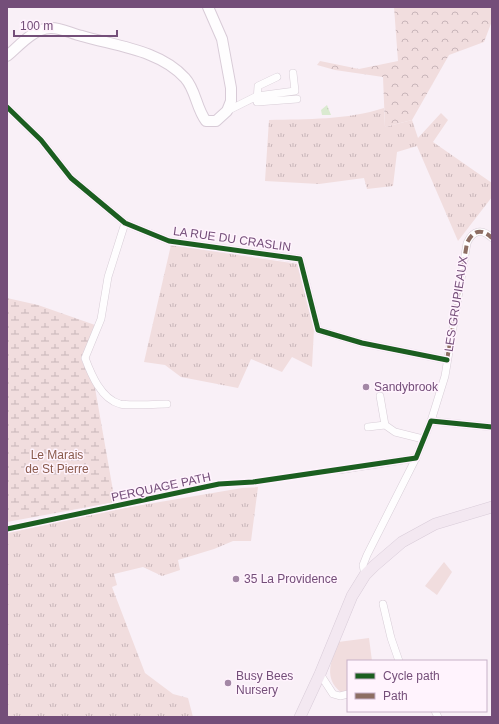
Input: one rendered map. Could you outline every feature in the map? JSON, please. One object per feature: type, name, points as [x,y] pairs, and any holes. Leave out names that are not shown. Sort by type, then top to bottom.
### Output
[{"type":"main road","points":[[300,717],[320,674],[341,620],[352,596],[365,575],[390,550],[419,532],[446,520],[492,506]]},
{"type":"street","points":[[208,7],[222,39],[226,57],[231,88],[231,101],[227,111]]},
{"type":"street","points":[[7,56],[41,30],[57,28],[133,49],[159,59],[177,69],[191,85],[200,112],[206,121],[216,121],[227,111],[256,96],[295,91],[293,73]]},
{"type":"street","points":[[278,77],[258,86],[256,96],[257,102],[297,99]]},
{"type":"street","name":"LA RUE DU CRASLIN","points":[[7,107],[41,140],[71,178],[125,223],[170,241],[300,259],[318,330],[362,343],[447,360]]},
{"type":"street","points":[[125,223],[108,277],[101,319],[85,358],[92,377],[104,393],[119,404],[167,404]]},
{"type":"street","name":"LES GRUPIEAUX","points":[[365,575],[363,565],[367,555],[416,458],[431,421],[445,376],[467,242],[470,236],[475,232],[483,231],[492,238]]},
{"type":"street","points":[[380,396],[385,425]]},
{"type":"street","points":[[431,421],[492,427]]},
{"type":"street","points":[[368,427],[385,425],[395,432],[423,439]]},
{"type":"street","points":[[339,470],[416,458]]},
{"type":"street","points":[[383,604],[391,638],[399,660]]},
{"type":"street","points":[[320,674],[333,694],[340,696],[347,694]]},
{"type":"green space","points":[[394,7],[492,7],[492,21],[484,42],[449,55],[412,120],[385,127],[383,77],[335,70],[317,65],[320,61],[359,69],[398,61]]},
{"type":"green space","points":[[384,108],[385,127],[412,120],[418,138],[441,113],[448,120],[433,142],[492,183],[492,197],[458,241],[417,146],[397,152],[393,186],[367,189],[364,178],[319,184],[265,181],[269,120],[341,117]]},
{"type":"green space","points":[[171,245],[298,264],[314,329],[312,367],[292,357],[282,372],[251,359],[238,388],[181,377],[165,365],[144,362]]},
{"type":"green space","name":"Le Marais de St Pierre","points":[[7,298],[38,305],[95,325],[81,359],[95,388],[115,502],[7,522]]},
{"type":"green space","points":[[258,487],[251,541],[233,541],[214,549],[178,560],[180,570],[162,576],[143,567],[114,574],[117,585],[112,587],[145,673],[173,694],[188,698],[193,717],[7,717],[7,528],[242,488]]},
{"type":"green space","points":[[444,562],[452,572],[437,595],[425,586]]},
{"type":"green space","points":[[369,638],[372,660],[347,660],[347,691],[342,693],[332,682],[330,669],[338,642]]},
{"type":"water","points":[[327,105],[331,115],[322,115],[321,110]]},
{"type":"marked path","points":[[447,360],[467,243],[472,235],[478,232],[485,233],[492,238]]},
{"type":"cycle path","points":[[7,107],[41,140],[71,178],[125,223],[169,241],[300,259],[318,330],[362,343],[447,360]]},
{"type":"cycle path","name":"PERQUAGE PATH","points":[[7,529],[219,484],[253,482],[416,458],[431,421],[492,427]]},
{"type":"place","name":"Sandybrook","points":[[366,387]]},
{"type":"place","name":"35 La Providence","points":[[236,579]]},
{"type":"place","name":"Busy Bees Nursery","points":[[228,683]]}]
